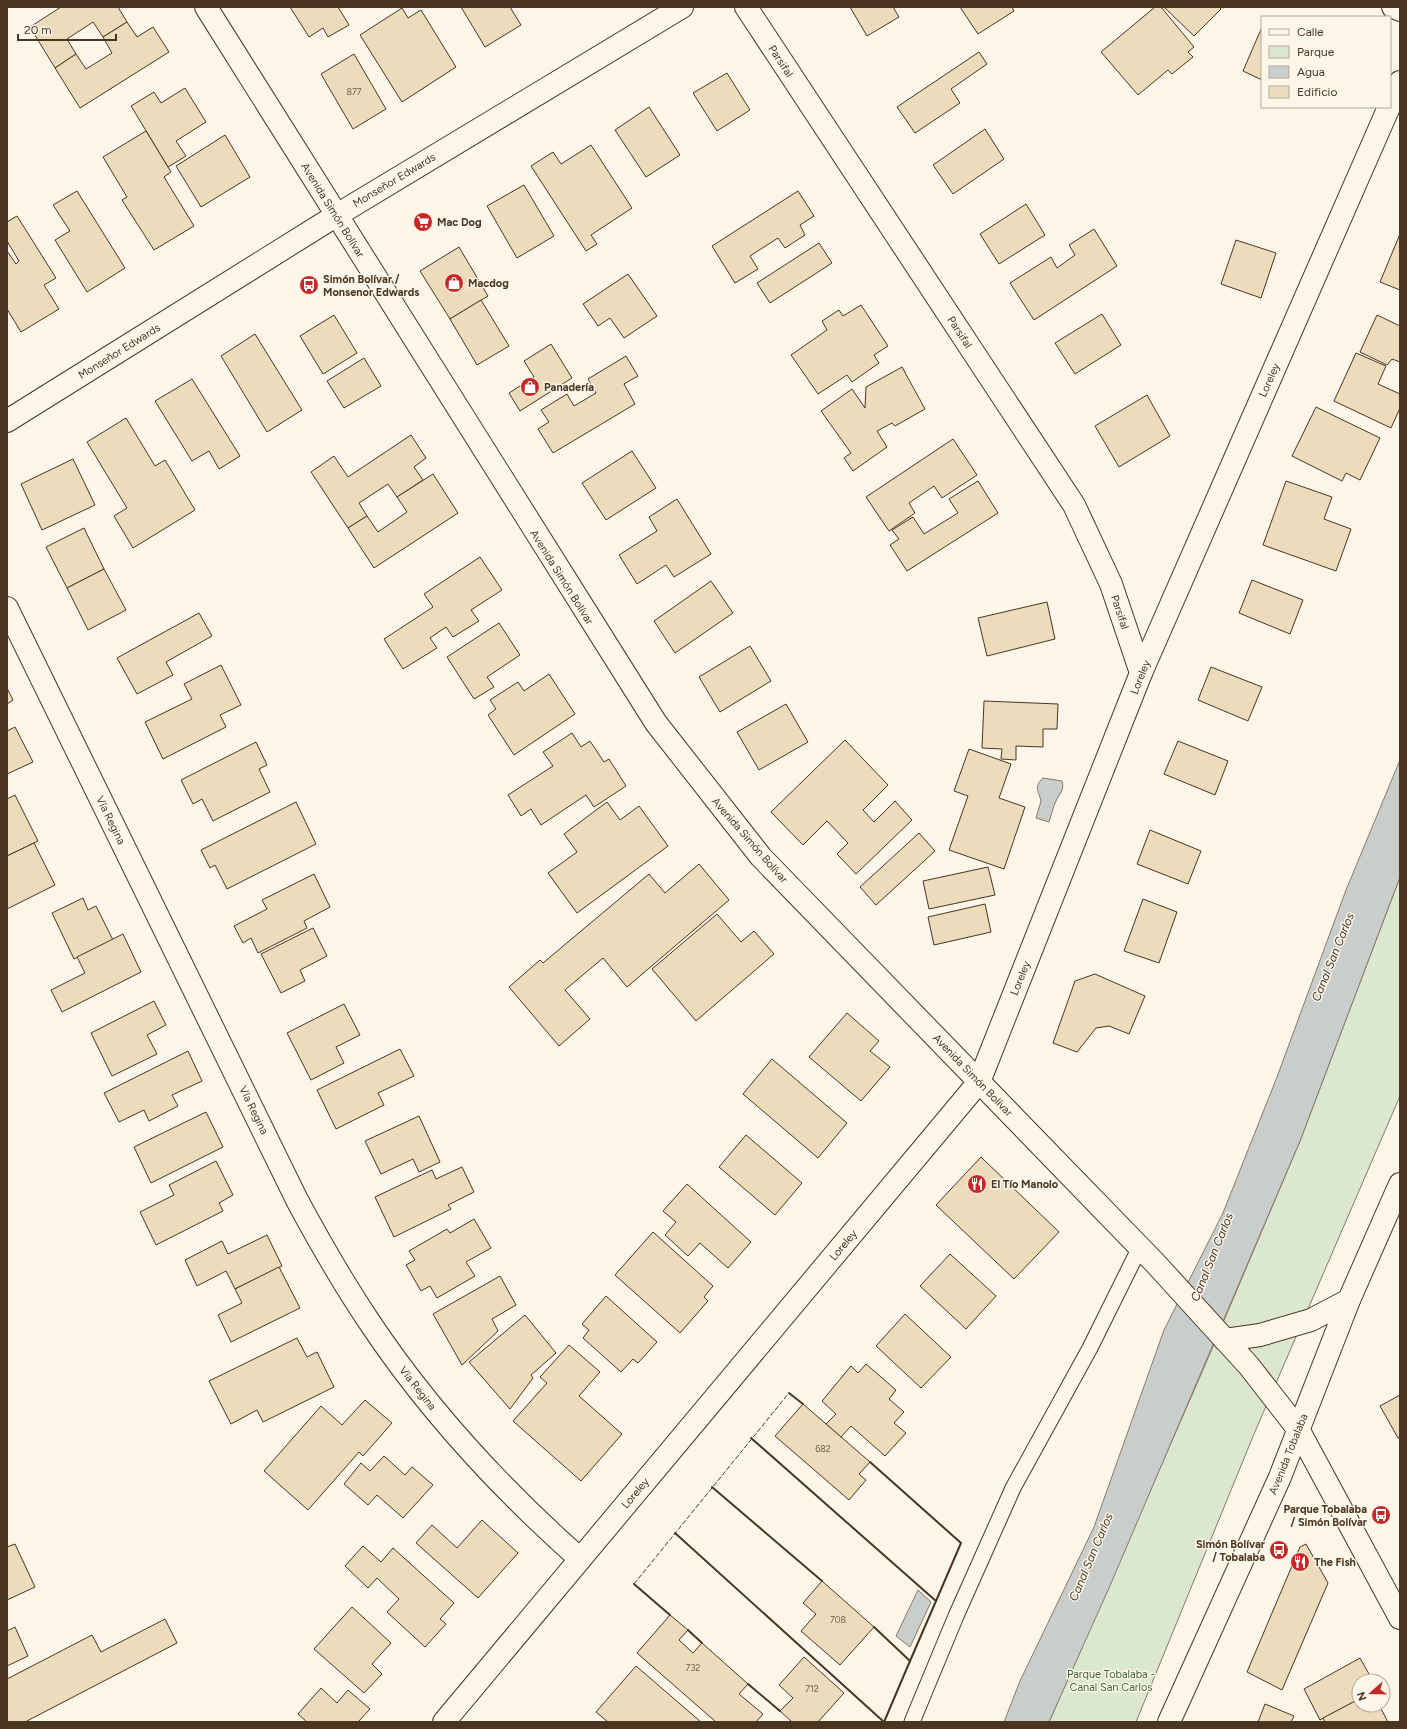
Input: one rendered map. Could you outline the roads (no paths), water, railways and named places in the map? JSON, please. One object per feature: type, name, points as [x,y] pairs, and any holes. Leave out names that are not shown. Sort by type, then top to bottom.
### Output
[{"type":"street","name":"Avenida Simón Bolívar","points":[[206,7],[656,723],[761,857],[1140,1247],[1249,1366],[1298,1429],[1400,1618]]},
{"type":"street","name":"Monseñor Edwards","points":[[7,421],[336,215],[682,7]]},
{"type":"street","name":"Parsifal","points":[[746,7],[1074,505],[1111,584],[1141,673]]},
{"type":"street","points":[[1393,7],[1400,10]]},
{"type":"street","name":"Loreley","points":[[1391,104],[1400,82]]},
{"type":"street","name":"Loreley","points":[[444,1722],[979,1082],[1141,673],[1389,108]]},
{"type":"street","name":"Vía Regina","points":[[7,608],[297,1200],[330,1261],[368,1320],[408,1377],[448,1426],[534,1517],[580,1559]]},
{"type":"street","name":"Avenida Tobalaba","points":[[1169,1722],[1280,1477],[1349,1300],[1400,1184]]},
{"type":"street","points":[[1221,1336],[1260,1335],[1311,1320],[1349,1300]]},
{"type":"lane","points":[[912,1722],[956,1616],[1013,1488],[1090,1348],[1140,1247]]},
{"type":"water","name":"Canal San Carlos","points":[[1400,760],[1400,877],[1300,1141],[1109,1588],[1049,1722],[1004,1722],[1020,1681],[1094,1527],[1164,1330],[1223,1213],[1277,1077],[1346,890]]},
{"type":"water","points":[[1043,778],[1062,781],[1063,784],[1049,822],[1036,818],[1041,801],[1037,787]]},
{"type":"water","points":[[918,1590],[931,1602],[910,1647],[896,1636]]},
{"type":"place","name":"Mac Dog","points":[[423,222]]},
{"type":"place","name":"Macdog","points":[[454,283]]},
{"type":"place","name":"Simón Bolívar / Monsenor Edwards","points":[[309,285]]},
{"type":"place","name":"Panadería","points":[[530,387]]},
{"type":"place","name":"El Tío Manolo","points":[[977,1184]]},
{"type":"place","name":"Parque Tobalaba / Simón Bolívar","points":[[1381,1515]]},
{"type":"place","name":"Simón Bolívar / Tobalaba","points":[[1279,1550]]},
{"type":"place","name":"The Fish","points":[[1300,1562]]},
{"type":"park label","name":"Parque Tobalaba - Canal San Carlos","points":[[1111,1680]]}]
